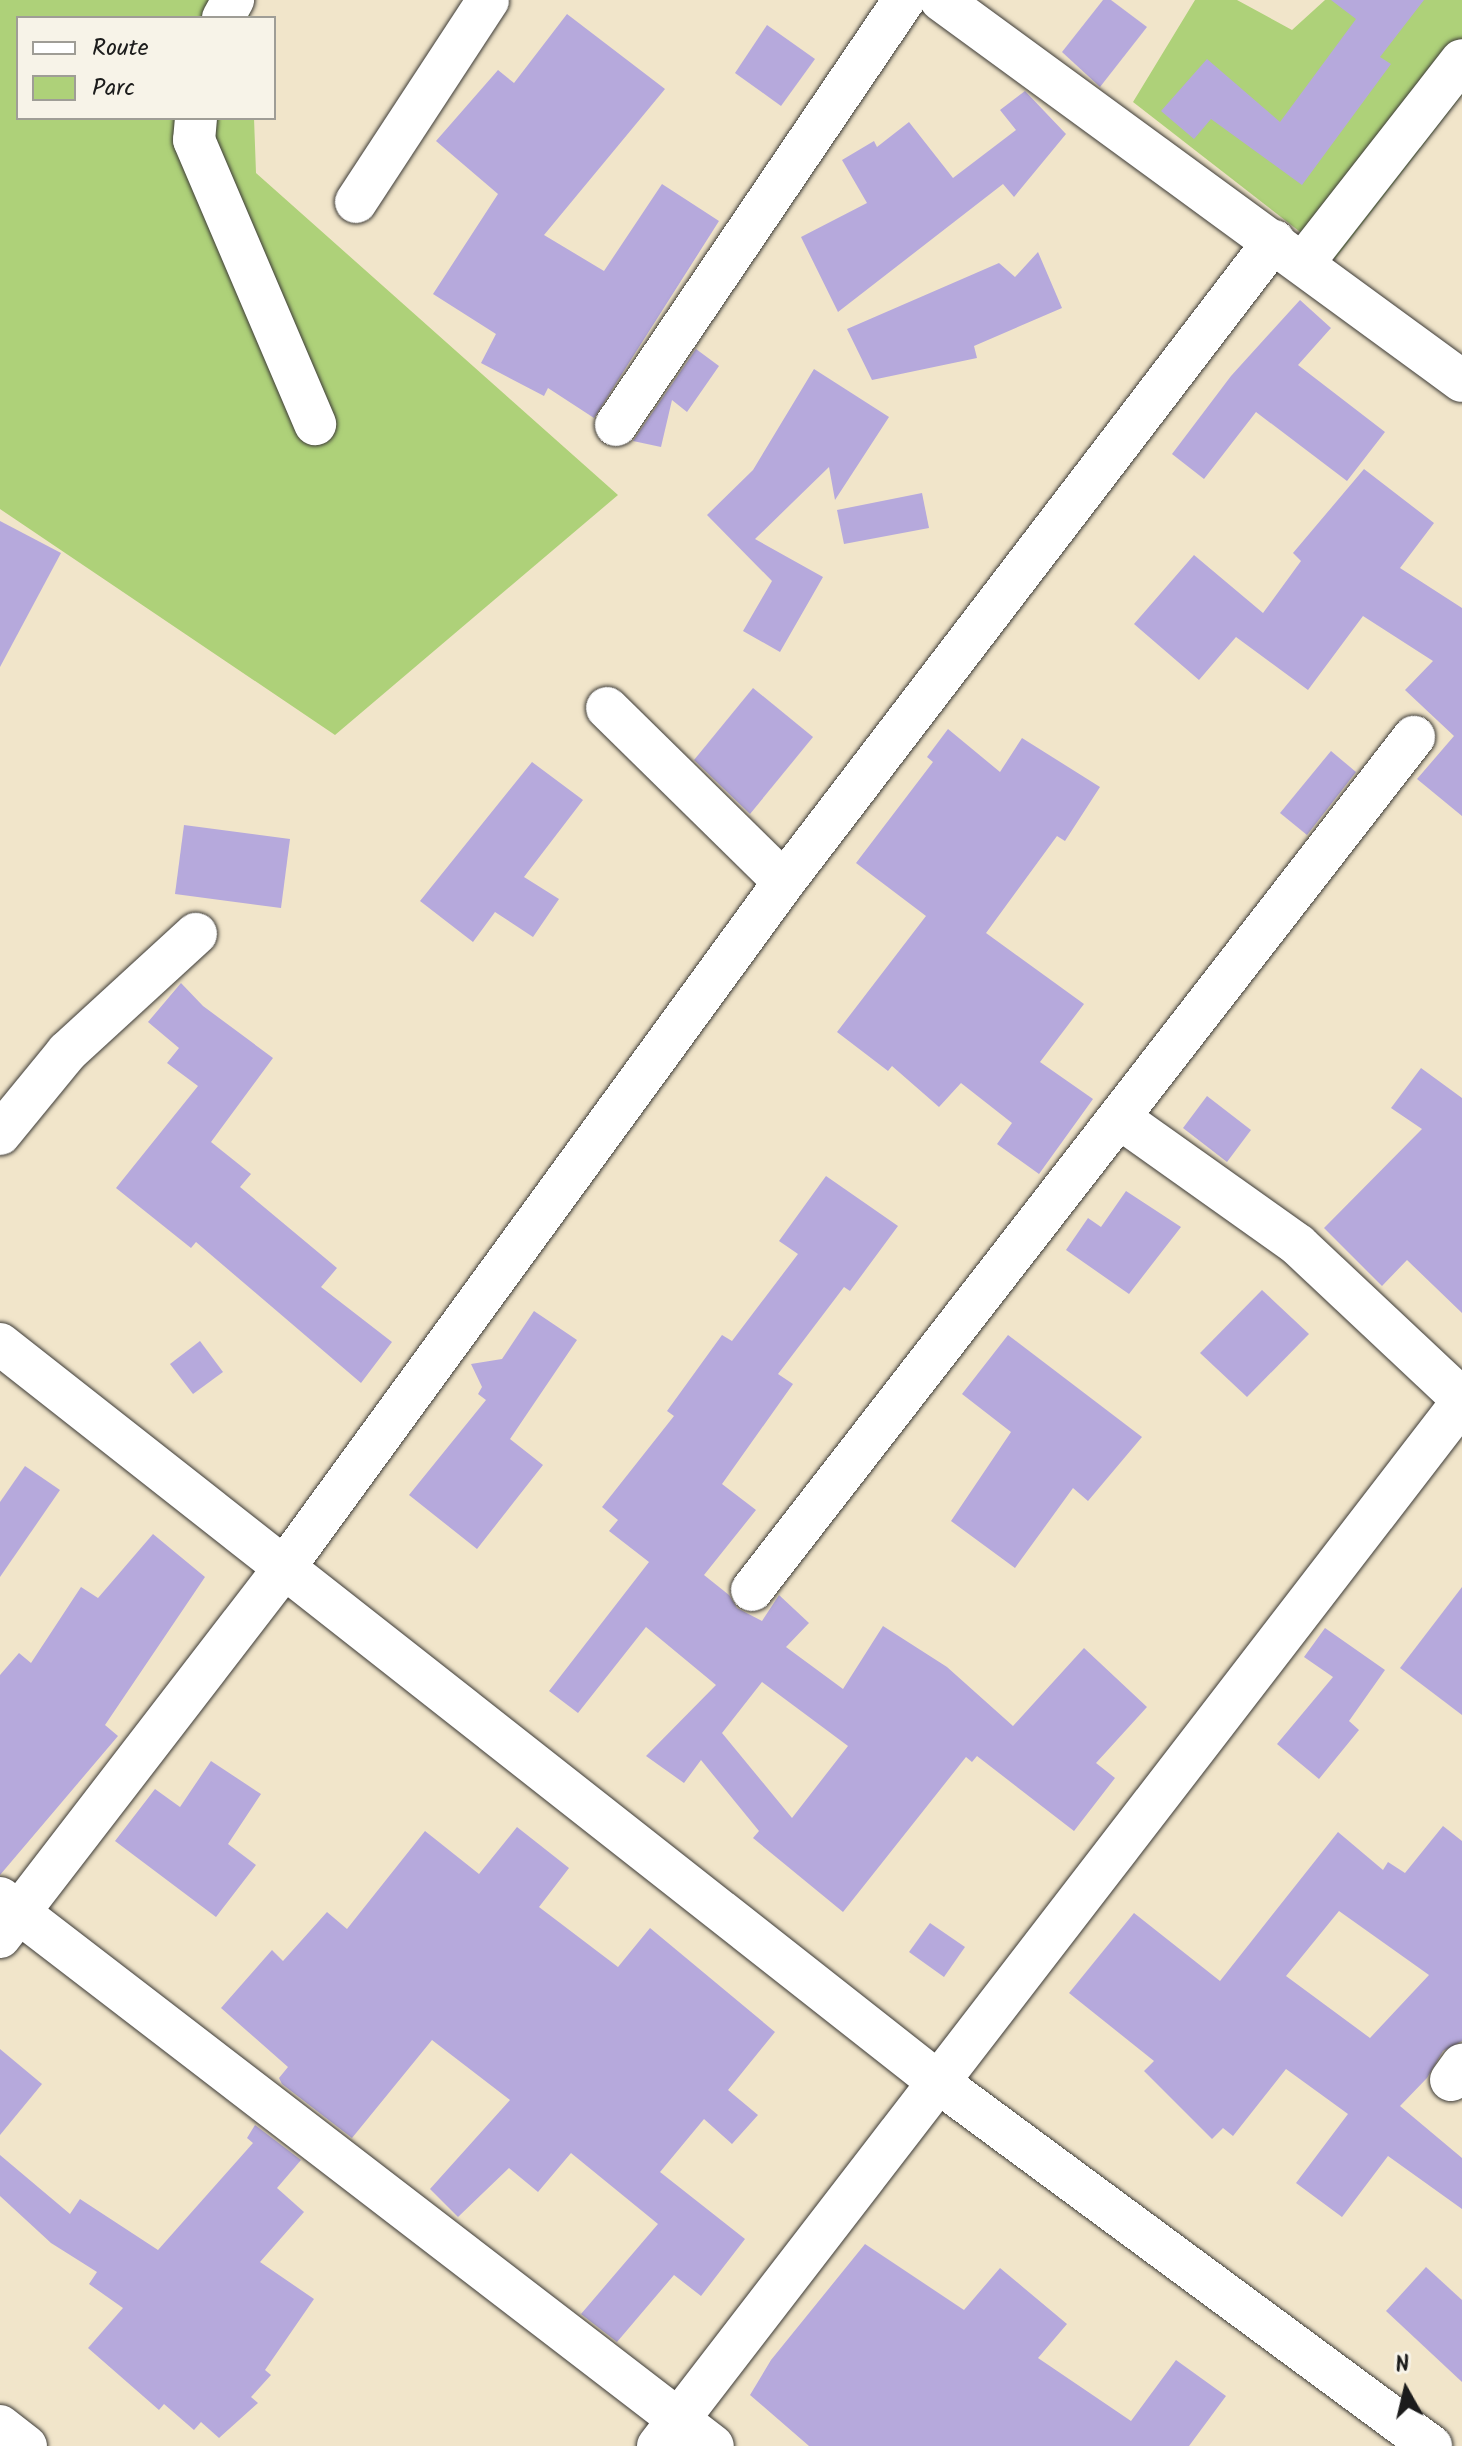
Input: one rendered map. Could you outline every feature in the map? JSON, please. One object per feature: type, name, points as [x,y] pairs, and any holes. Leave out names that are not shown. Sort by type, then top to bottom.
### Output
[{"type":"street","points":[[356,202],[488,0]]},
{"type":"street","points":[[616,425],[904,0]]},
{"type":"street","points":[[941,0],[1289,251],[1462,381]]},
{"type":"street","points":[[713,2446],[668,2433],[6,1916],[284,1568],[784,882],[1289,251],[1462,60]]},
{"type":"street","points":[[196,120],[194,140],[315,424]]},
{"type":"street","points":[[607,708],[784,882]]},
{"type":"street","points":[[752,1590],[1121,1119],[1414,737]]},
{"type":"street","points":[[0,1134],[67,1052],[196,934]]},
{"type":"street","points":[[668,2433],[1462,1400],[1298,1245],[1121,1119]]},
{"type":"street","points":[[0,1344],[938,2082],[1431,2446]]},
{"type":"street","points":[[0,2426],[26,2446]]},
{"type":"green space","points":[[0,0],[249,0],[250,16],[16,16],[16,120],[254,120],[256,173],[618,495],[335,735],[0,509]]},
{"type":"green space","points":[[1195,0],[1237,0],[1292,30],[1325,0],[1462,0],[1462,95],[1335,259],[1133,102]]},
{"type":"building","points":[[1103,0],[1111,0],[1147,27],[1100,87],[1062,52]]},
{"type":"building","points":[[1331,0],[1424,0],[1380,57],[1391,64],[1302,185],[1211,119],[1194,139],[1161,111],[1207,59],[1280,122],[1356,19]]},
{"type":"building","points":[[567,14],[665,89],[544,235],[604,271],[662,184],[719,221],[594,418],[548,388],[544,396],[481,363],[496,334],[433,294],[498,194],[436,141],[498,70],[514,83]]},
{"type":"building","points":[[767,25],[815,59],[781,106],[735,73]]},
{"type":"building","points":[[1025,91],[1066,134],[1014,197],[1003,184],[838,312],[801,237],[867,203],[842,160],[874,141],[877,147],[909,122],[953,178],[1016,130],[1000,110]]},
{"type":"building","points":[[1038,252],[1062,308],[974,346],[977,358],[872,380],[847,329],[999,263],[1015,277]]},
{"type":"building","points":[[1300,300],[1331,328],[1298,365],[1385,432],[1347,481],[1256,412],[1204,479],[1172,454],[1231,376]]},
{"type":"building","points":[[696,349],[719,366],[687,412],[672,400],[661,447],[633,441]]},
{"type":"building","points":[[814,369],[889,417],[835,500],[829,467],[755,539],[823,577],[780,652],[743,631],[772,581],[707,515],[753,470]]},
{"type":"building","points":[[1364,469],[1434,523],[1400,568],[1462,608],[1462,816],[1417,779],[1454,736],[1405,690],[1433,661],[1363,616],[1308,690],[1236,637],[1199,680],[1134,624],[1194,555],[1263,613],[1301,561],[1293,553]]},
{"type":"building","points":[[922,493],[929,528],[844,544],[837,510]]},
{"type":"building","points":[[0,521],[61,553],[0,667]]},
{"type":"building","points":[[753,688],[813,737],[750,814],[694,760]]},
{"type":"building","points":[[948,729],[1000,772],[1022,738],[1100,787],[1065,841],[1057,836],[986,933],[1084,1004],[1040,1062],[1093,1099],[1039,1174],[997,1144],[1012,1123],[961,1083],[939,1107],[892,1066],[888,1071],[837,1032],[926,916],[856,863],[933,762],[927,757]]},
{"type":"building","points":[[1331,751],[1356,772],[1307,835],[1280,813]]},
{"type":"building","points":[[532,762],[583,800],[524,877],[559,899],[533,937],[495,912],[473,942],[420,901]]},
{"type":"building","points":[[184,825],[290,839],[281,908],[175,894]]},
{"type":"building","points":[[181,983],[203,1006],[273,1058],[211,1142],[251,1174],[240,1187],[337,1268],[321,1287],[392,1342],[361,1383],[196,1242],[191,1248],[116,1188],[198,1086],[167,1063],[179,1048],[148,1022]]},
{"type":"building","points":[[1421,1068],[1462,1098],[1462,1313],[1407,1260],[1382,1286],[1324,1228],[1422,1129],[1391,1108]]},
{"type":"building","points":[[1207,1096],[1251,1130],[1227,1162],[1183,1128]]},
{"type":"building","points":[[826,1176],[898,1226],[850,1291],[844,1287],[778,1374],[793,1384],[722,1484],[756,1510],[704,1575],[729,1595],[737,1608],[762,1621],[779,1595],[809,1623],[786,1647],[843,1689],[883,1626],[947,1667],[1013,1726],[1084,1648],[1147,1707],[1096,1763],[1115,1778],[1074,1831],[977,1756],[972,1762],[966,1757],[843,1912],[753,1838],[759,1831],[701,1760],[684,1783],[646,1756],[716,1685],[646,1627],[578,1713],[549,1691],[649,1562],[609,1531],[618,1520],[602,1507],[674,1416],[667,1411],[722,1335],[732,1341],[798,1254],[779,1241]],"holes":[[[762,1682],[848,1746],[792,1818],[722,1733]]]},
{"type":"building","points":[[1126,1191],[1181,1227],[1129,1294],[1066,1250],[1088,1218],[1101,1227]]},
{"type":"building","points":[[1262,1290],[1309,1334],[1247,1397],[1200,1353]]},
{"type":"building","points":[[534,1311],[577,1340],[510,1439],[543,1465],[477,1549],[409,1495],[486,1400],[478,1394],[482,1387],[471,1364],[502,1359]]},
{"type":"building","points":[[1008,1335],[1142,1437],[1088,1501],[1073,1488],[1015,1568],[951,1521],[1011,1432],[962,1394]]},
{"type":"building","points":[[200,1341],[223,1372],[193,1394],[170,1364]]},
{"type":"building","points":[[25,1466],[60,1490],[0,1577],[0,1502]]},
{"type":"building","points":[[153,1534],[205,1577],[105,1725],[118,1736],[0,1875],[0,1675],[19,1653],[31,1663],[81,1587],[98,1598]]},
{"type":"building","points":[[1462,1587],[1462,1715],[1400,1668]]},
{"type":"building","points":[[1325,1628],[1385,1670],[1349,1721],[1359,1730],[1319,1779],[1277,1744],[1333,1677],[1304,1657]]},
{"type":"building","points":[[211,1761],[261,1794],[228,1844],[256,1865],[216,1917],[115,1841],[155,1789],[180,1807]]},
{"type":"building","points":[[1443,1826],[1462,1841],[1462,2041],[1443,2051],[1427,2078],[1400,2106],[1462,2158],[1462,2209],[1388,2156],[1342,2217],[1296,2183],[1348,2114],[1286,2069],[1233,2136],[1223,2128],[1212,2139],[1144,2071],[1154,2061],[1069,1993],[1134,1913],[1220,1981],[1338,1832],[1383,1870],[1388,1862],[1405,1873]],"holes":[[[1339,1911],[1429,1975],[1370,2038],[1286,1976]]]},
{"type":"building","points":[[517,1827],[569,1868],[539,1907],[618,1967],[650,1928],[775,2032],[728,2090],[758,2115],[732,2144],[704,2119],[660,2172],[745,2239],[701,2296],[674,2275],[617,2342],[581,2314],[658,2224],[571,2153],[538,2192],[509,2168],[458,2217],[430,2189],[510,2100],[432,2040],[352,2138],[282,2084],[279,2078],[288,2067],[221,2008],[272,1950],[283,1961],[327,1912],[347,1929],[425,1831],[479,1874]]},
{"type":"building","points":[[930,1923],[965,1947],[944,1977],[909,1952]]},
{"type":"building","points":[[0,2049],[42,2084],[0,2135]]},
{"type":"building","points":[[255,2125],[301,2160],[277,2188],[304,2212],[260,2262],[314,2299],[265,2370],[271,2375],[251,2397],[258,2403],[219,2438],[201,2422],[194,2430],[164,2404],[159,2410],[88,2348],[123,2308],[89,2284],[97,2272],[51,2243],[0,2196],[0,2155],[70,2214],[80,2199],[158,2250],[253,2143],[247,2138]]},
{"type":"building","points":[[865,2244],[964,2310],[1000,2268],[1067,2324],[1038,2358],[1131,2421],[1176,2360],[1226,2396],[1189,2446],[809,2446],[750,2395],[771,2360]]},
{"type":"building","points":[[1426,2267],[1462,2300],[1462,2382],[1386,2311]]}]
